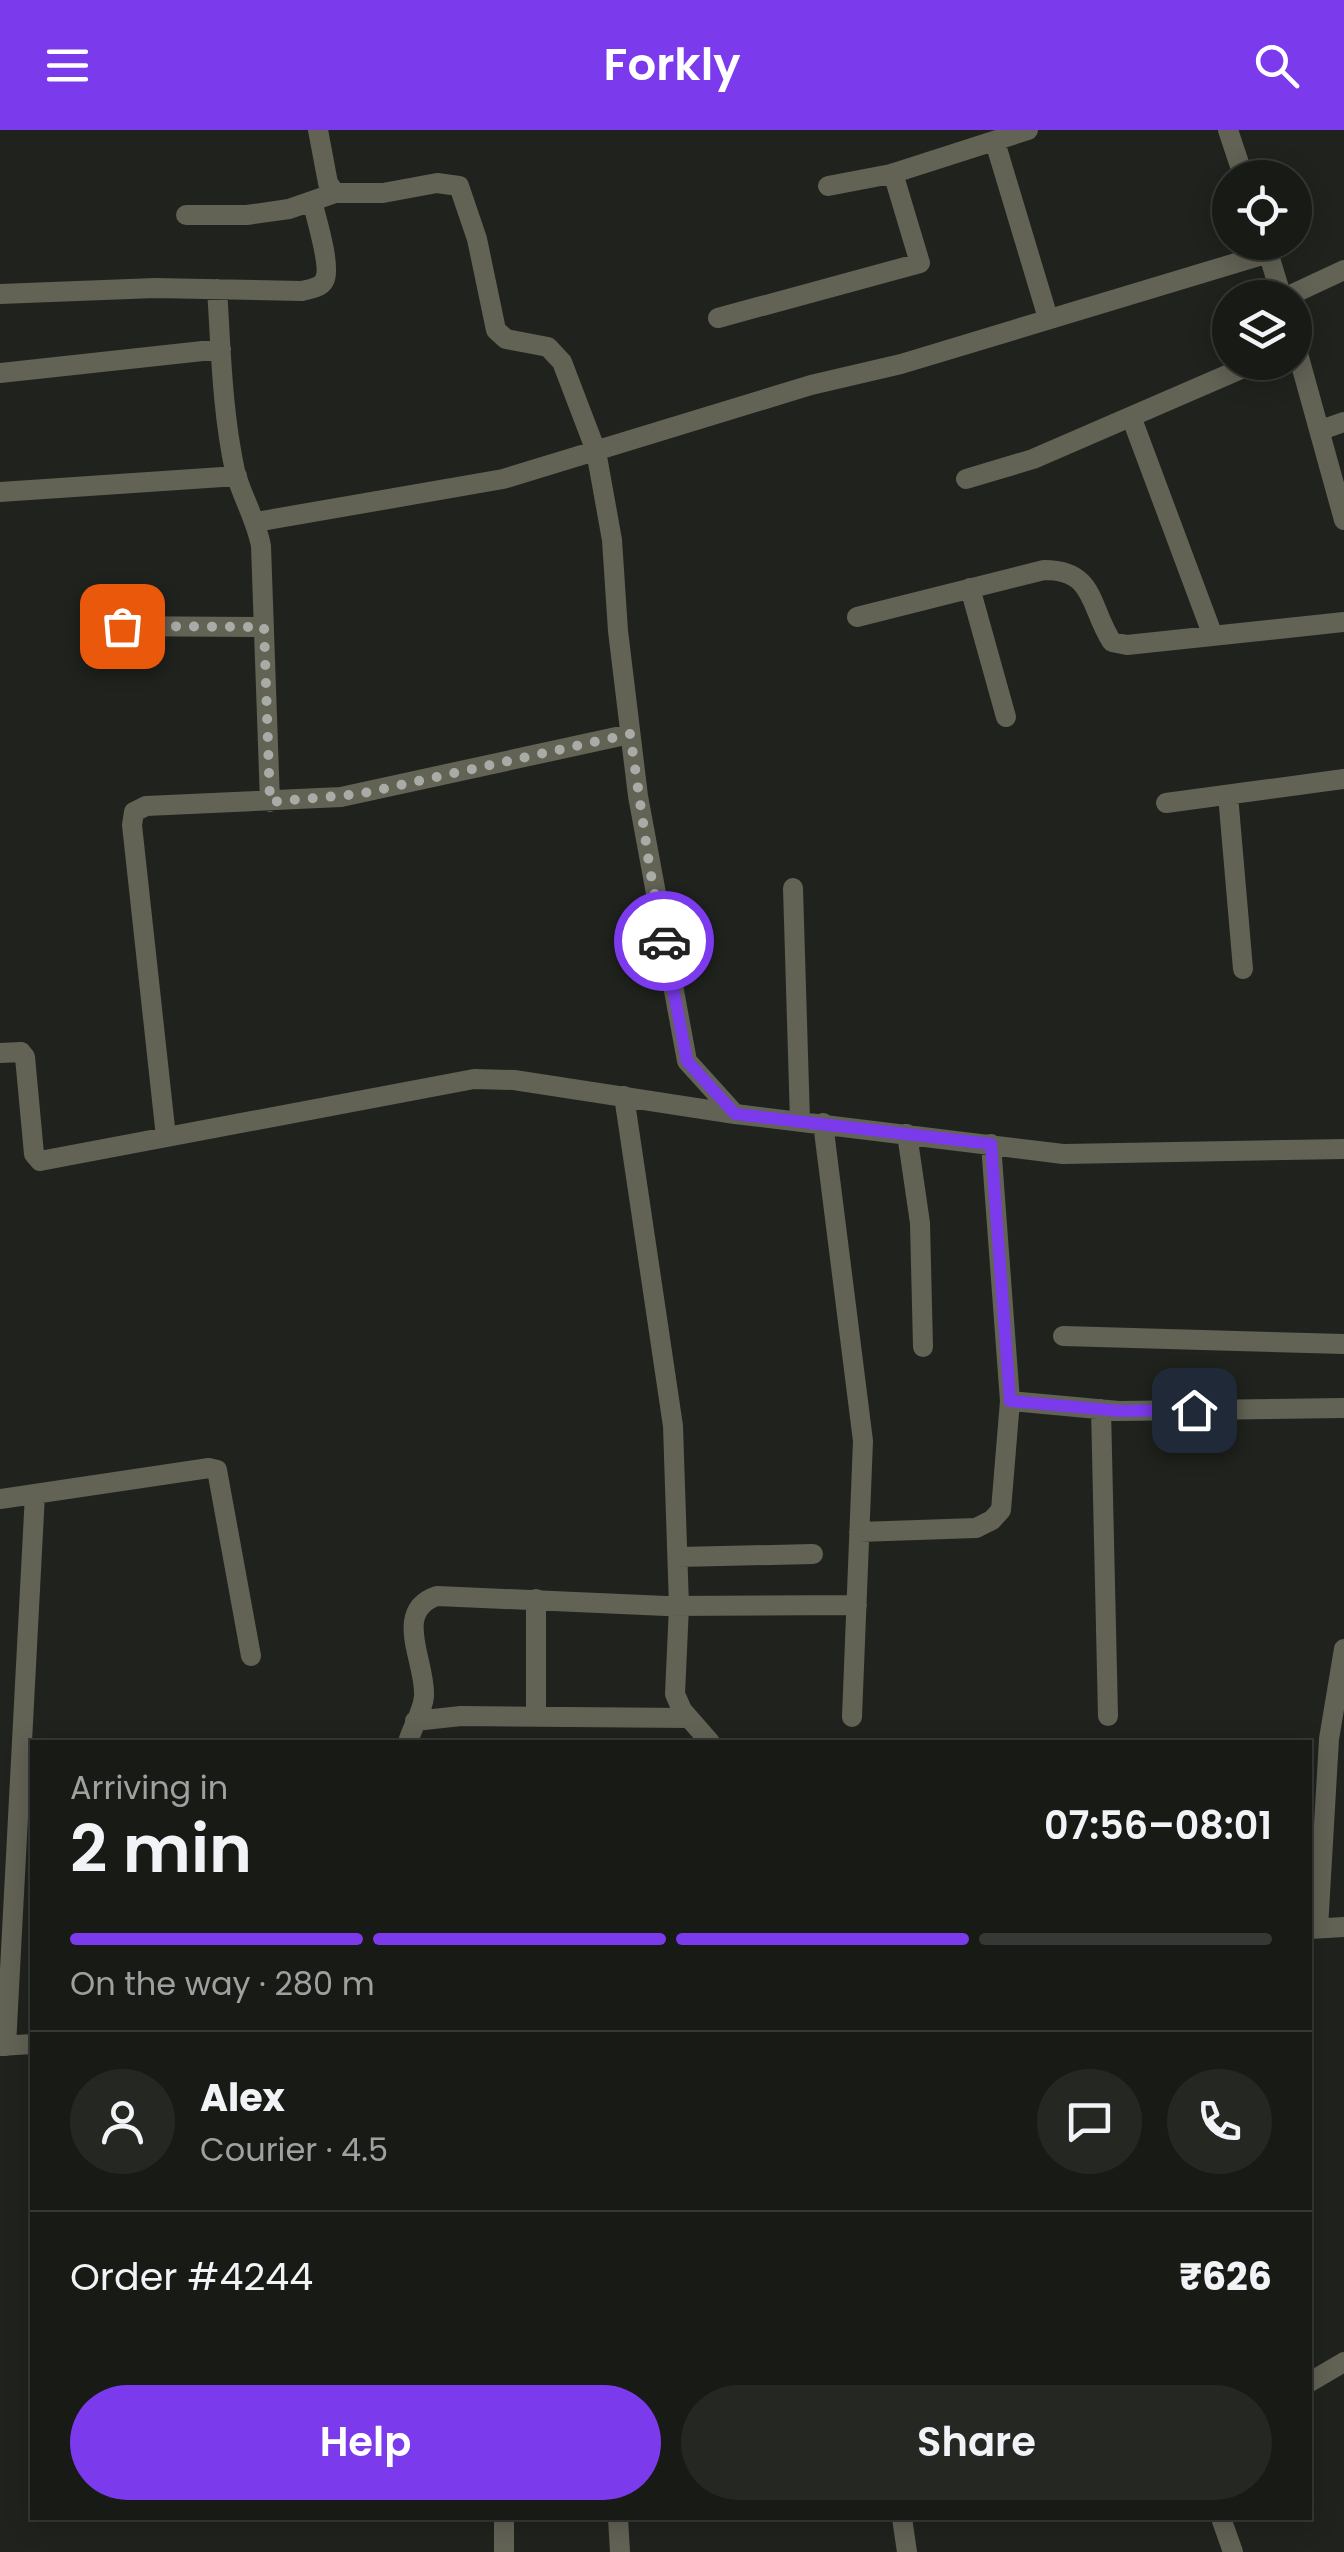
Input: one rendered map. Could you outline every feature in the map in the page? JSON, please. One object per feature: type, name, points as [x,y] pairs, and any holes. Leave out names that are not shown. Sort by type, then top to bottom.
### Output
[{"type":"street","points":[[318,130],[328,183],[335,193]]},
{"type":"street","points":[[828,186],[894,173],[1028,130]]},
{"type":"street","points":[[1228,130],[1238,160]]},
{"type":"street","points":[[995,142],[1014,216],[1048,318]]},
{"type":"street","points":[[718,318],[920,263],[894,173]]},
{"type":"street","points":[[186,215],[247,215],[289,209],[335,193],[383,193],[438,184],[459,186],[477,240],[496,330],[506,340],[548,347],[562,362],[596,450],[612,540],[630,734],[650,870],[687,1061],[735,1114]]},
{"type":"street","points":[[0,294],[156,288],[302,290],[324,282],[327,270],[312,202]]},
{"type":"street","points":[[256,522],[503,479],[811,385],[901,364],[1229,260]]},
{"type":"street","points":[[1312,285],[1344,270]]},
{"type":"street","points":[[217,289],[227,429],[236,476],[256,522],[261,546],[270,802]]},
{"type":"street","points":[[0,373],[221,350]]},
{"type":"street","points":[[966,479],[1032,459],[1218,380]]},
{"type":"street","points":[[1306,380],[1344,520]]},
{"type":"street","points":[[1132,419],[1213,636]]},
{"type":"street","points":[[1321,430],[1344,422]]},
{"type":"street","points":[[0,492],[236,476]]},
{"type":"street","points":[[857,617],[1044,570],[1066,570],[1085,586],[1112,642],[1126,646],[1344,622]]},
{"type":"street","points":[[970,588],[1006,718]]},
{"type":"street","points":[[99,626],[264,627]]},
{"type":"street","points":[[166,1137],[134,812],[146,806],[360,794],[630,734]]},
{"type":"street","points":[[1166,803],[1344,780]]},
{"type":"street","points":[[1228,795],[1244,968]]},
{"type":"street","points":[[793,888],[800,1121]]},
{"type":"street","points":[[0,1053],[22,1052],[25,1057],[36,1160],[43,1161],[474,1079],[514,1080],[735,1114],[1062,1154],[1344,1149]]},
{"type":"street","points":[[624,1096],[668,1390],[680,1606],[674,1694],[688,1718],[708,1740]]},
{"type":"street","points":[[824,1123],[863,1441],[852,1717]]},
{"type":"street","points":[[907,1134],[920,1222],[924,1346]]},
{"type":"street","points":[[860,1532],[976,1528],[1001,1510],[1010,1401],[991,1144]]},
{"type":"street","points":[[1064,1336],[1344,1344]]},
{"type":"street","points":[[1010,1401],[1101,1409],[1344,1408]]},
{"type":"street","points":[[1101,1409],[1108,1716]]},
{"type":"street","points":[[0,1499],[208,1468],[217,1470],[222,1479],[250,1656]]},
{"type":"street","points":[[30,2044],[3,2046],[10,1773],[35,1494]]},
{"type":"street","points":[[679,1558],[812,1554]]},
{"type":"street","points":[[409,1740],[424,1694],[413,1617],[422,1602],[444,1595],[680,1606],[856,1606]]},
{"type":"street","points":[[536,1600],[536,1716]]},
{"type":"street","points":[[1344,1649],[1328,1739],[1314,1928],[1344,1927]]},
{"type":"street","points":[[416,1721],[461,1716],[688,1718]]},
{"type":"street","points":[[1312,2381],[1344,2362]]},
{"type":"street","points":[[504,2520],[504,2552]]},
{"type":"street","points":[[618,2520],[620,2552]]},
{"type":"street","points":[[902,2520],[907,2552]]},
{"type":"street","points":[[1222,2520],[1233,2552]]},
{"type":"way so far","points":[[122,626],[264,627],[270,802],[360,794],[630,734],[664,941]]},
{"type":"route","points":[[664,941],[687,1061],[735,1114],[991,1144],[1010,1401],[1119,1411],[1194,1410]]}]
